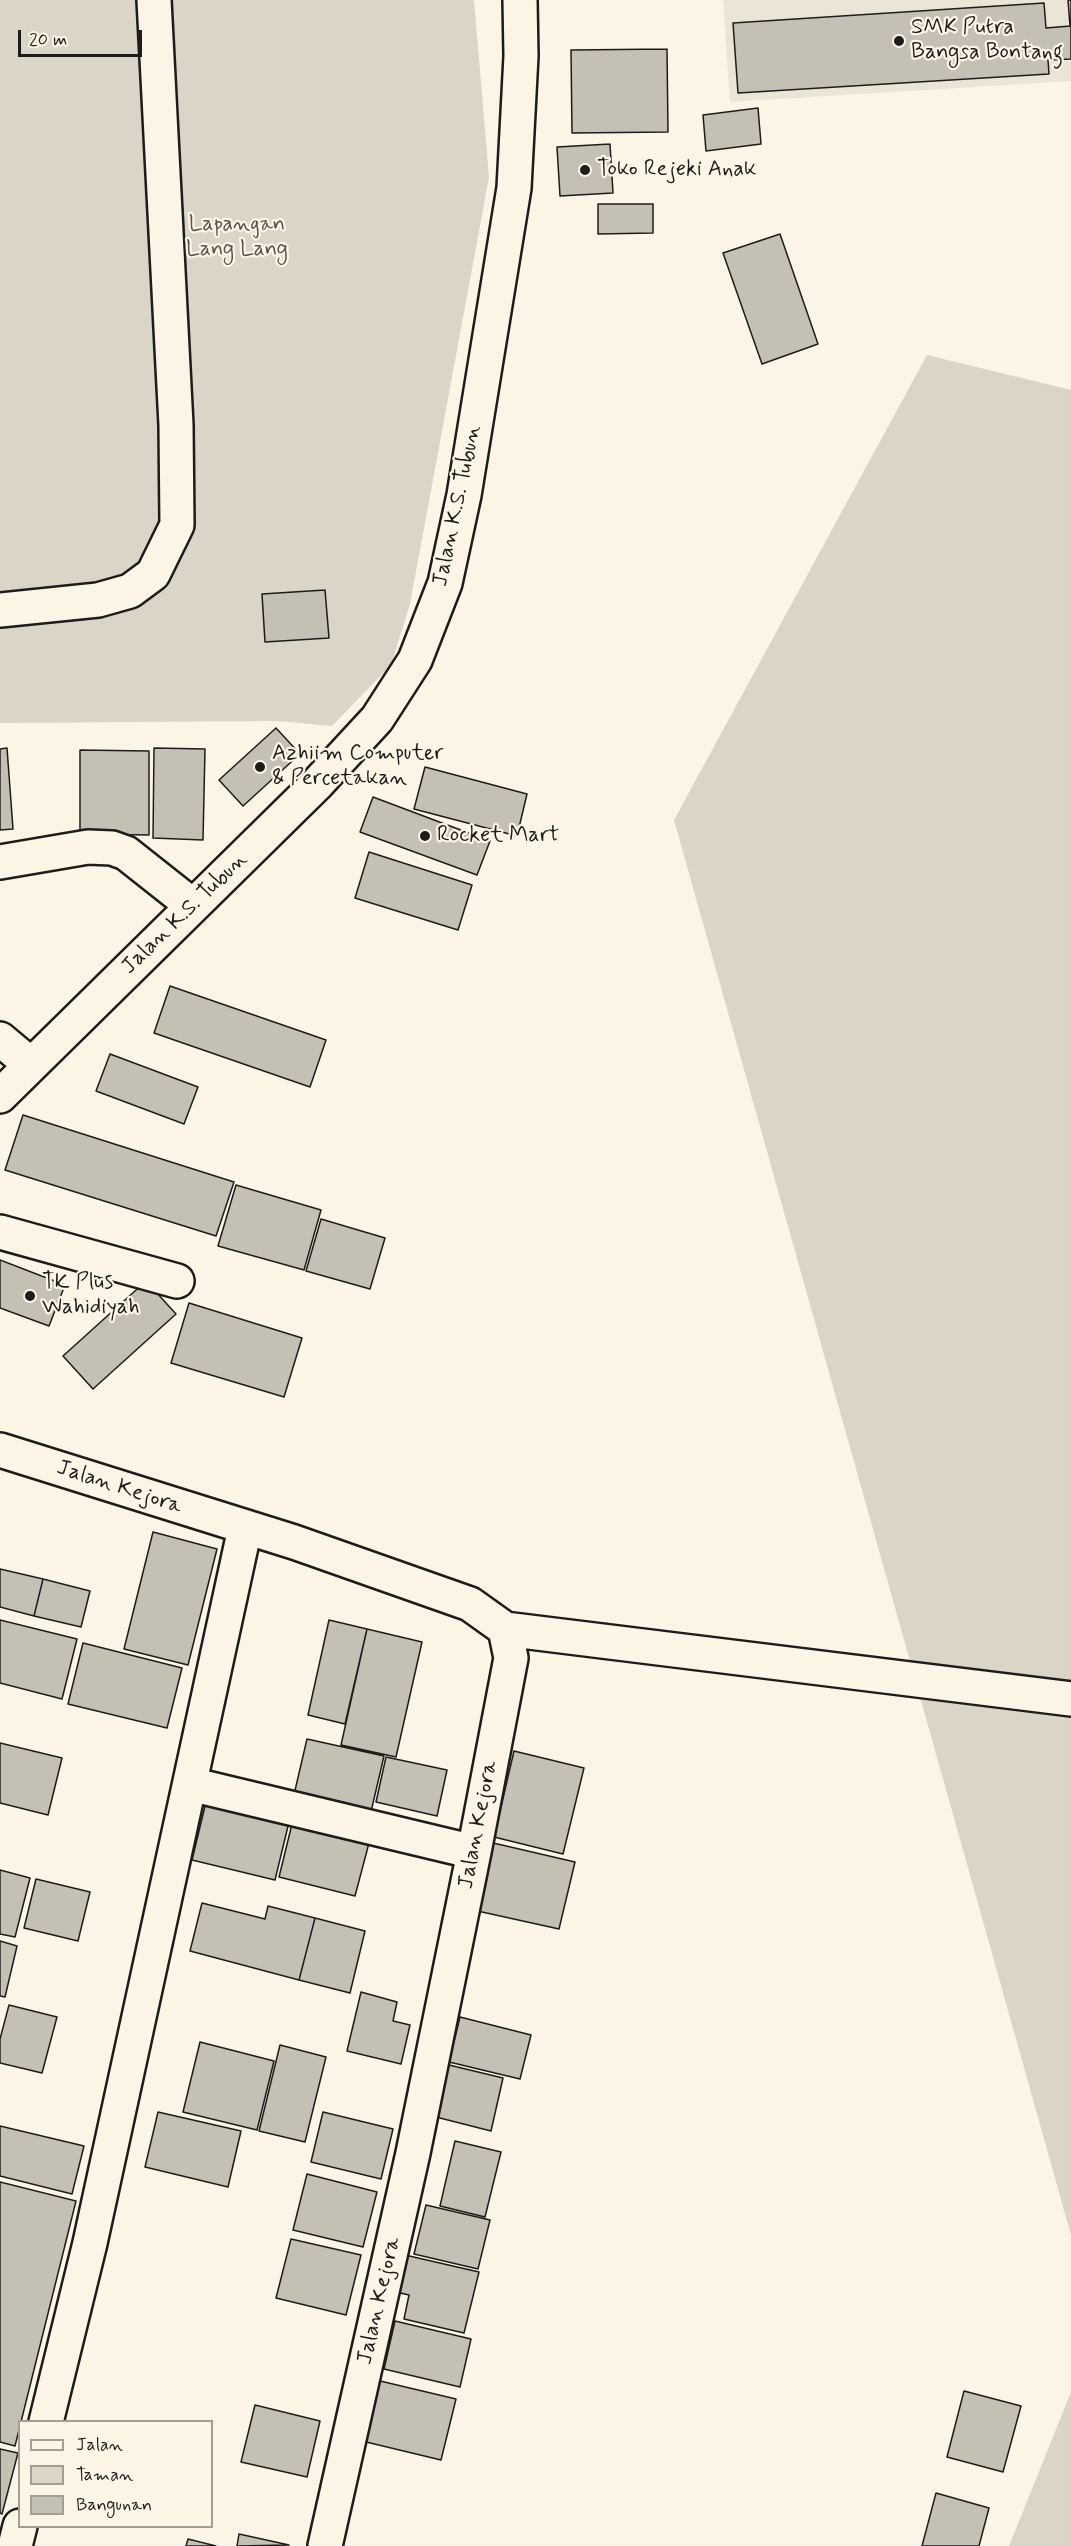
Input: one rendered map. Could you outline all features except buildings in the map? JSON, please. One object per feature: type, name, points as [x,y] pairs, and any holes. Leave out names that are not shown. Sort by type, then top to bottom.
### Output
[{"type":"street","points":[[0,610],[98,600],[130,591],[153,574],[177,525],[176,425],[154,0]]},
{"type":"street","name":"Jalan K.S. Tubun","points":[[0,1096],[316,785],[377,718],[415,660],[445,583],[464,495],[514,188],[521,56],[520,0]]},
{"type":"street","points":[[0,862],[88,847],[112,848],[126,854],[193,906]]},
{"type":"street","points":[[0,1039],[31,1065]]},
{"type":"street","points":[[0,1232],[177,1281]]},
{"type":"street","name":"Jalan Kejora","points":[[0,1450],[294,1542],[470,1604],[505,1629],[511,1658],[474,1852],[413,2153],[325,2546]]},
{"type":"street","points":[[46,2420],[90,2243],[245,1528]]},
{"type":"street","points":[[505,1629],[1071,1699]]},
{"type":"street","points":[[190,1784],[474,1852]]},
{"type":"street","points":[[15,2546],[20,2528]]},
{"type":"shaded area","name":"SMK Putra Bangsa Bontang","points":[[723,0],[1071,0],[1071,81],[730,102]]},
{"type":"green space","name":"Lapangan Lang Lang","points":[[0,0],[474,0],[489,177],[410,604],[391,665],[332,726],[278,721],[0,723]]},
{"type":"green space","points":[[927,355],[1071,390],[1071,2235],[674,820]]},
{"type":"green space","points":[[1071,2392],[1071,2546],[1009,2546]]},
{"type":"place","name":"SMK Putra Bangsa Bontang","points":[[899,41]]},
{"type":"place","name":"Toko Rejeki Anak","points":[[585,170]]},
{"type":"place","name":"Azhiim Computer & Percetakan","points":[[260,767]]},
{"type":"place","name":"Rocket Mart","points":[[425,836]]},
{"type":"place","name":"TK Plus Wahidiyah","points":[[30,1296]]}]
